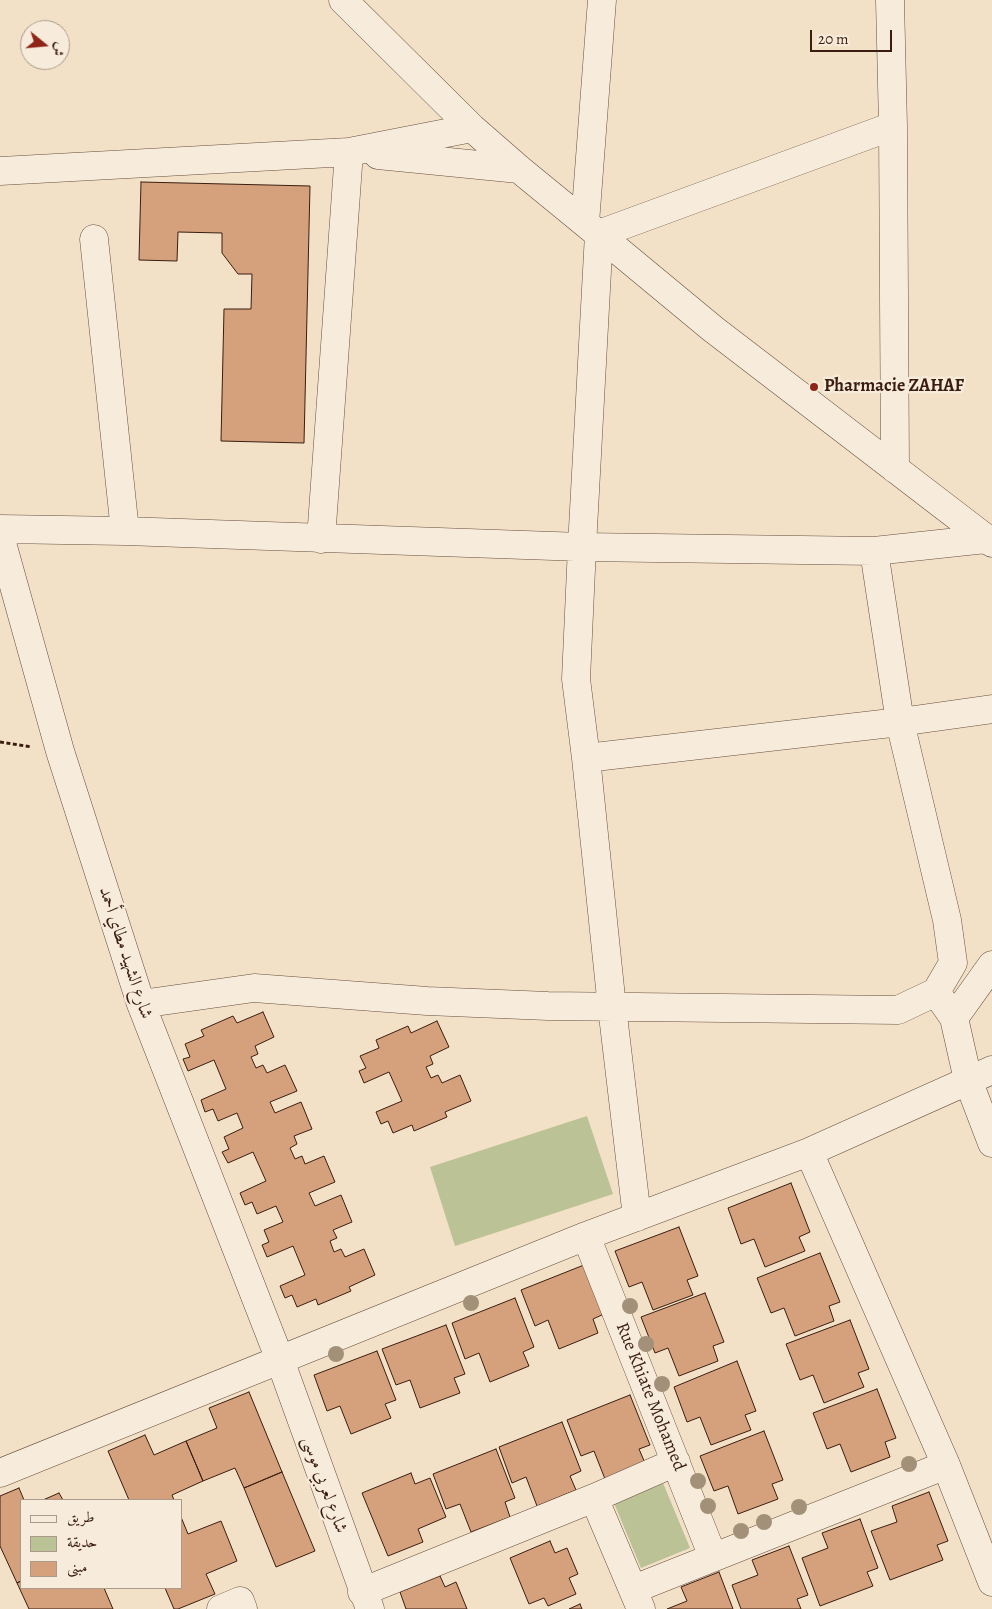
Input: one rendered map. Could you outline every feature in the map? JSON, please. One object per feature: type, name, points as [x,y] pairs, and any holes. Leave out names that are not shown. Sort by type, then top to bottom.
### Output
[{"type":"street","points":[[343,0],[472,128],[519,169],[712,329],[989,541]]},
{"type":"street","points":[[602,0],[576,679],[637,1217]]},
{"type":"street","points":[[890,0],[893,126],[895,469]]},
{"type":"street","points":[[592,229],[893,126]]},
{"type":"street","points":[[0,171],[349,152],[472,128]]},
{"type":"street","points":[[349,152],[519,169]]},
{"type":"street","points":[[321,539],[349,152]]},
{"type":"street","points":[[94,239],[124,531]]},
{"type":"street","points":[[0,529],[124,531],[582,547],[874,551],[989,541]]},
{"type":"street","name":"شارع الشهيد مطاي أحمد","points":[[0,536],[60,751],[141,1004],[280,1360]]},
{"type":"street","points":[[141,1004],[254,988],[427,1001],[548,1006],[898,1010],[936,992],[953,963],[947,920],[900,722],[874,551]]},
{"type":"street","points":[[586,758],[900,722],[992,709]]},
{"type":"street","points":[[954,1018],[992,965]]},
{"type":"street","points":[[936,992],[954,1018],[980,1075],[992,1143]]},
{"type":"street","points":[[0,1473],[586,1236],[809,1152],[980,1075]]},
{"type":"street","points":[[809,1152],[946,1465],[992,1582]]},
{"type":"street","name":"Rue Khiate Mohamed","points":[[586,1236],[713,1557]]},
{"type":"street","name":"شارع لعربي موسى","points":[[280,1360],[366,1600]]},
{"type":"street","points":[[366,1600],[676,1462]]},
{"type":"street","points":[[594,1498],[637,1599],[713,1557],[946,1465]]},
{"type":"street","points":[[221,1609],[240,1600],[243,1609]]},
{"type":"green space","points":[[587,1116],[613,1194],[455,1246],[430,1167]]},
{"type":"green space","points":[[663,1483],[690,1548],[641,1568],[614,1503]]},
{"type":"building","points":[[141,182],[310,186],[304,443],[221,441],[224,309],[251,309],[252,274],[238,274],[222,253],[222,233],[178,232],[177,261],[139,260]]},
{"type":"building","points":[[263,1012],[274,1037],[255,1046],[258,1054],[251,1057],[256,1068],[263,1065],[267,1073],[285,1065],[297,1091],[270,1102],[275,1113],[301,1102],[312,1129],[294,1136],[297,1144],[290,1148],[295,1159],[302,1156],[305,1164],[324,1156],[335,1182],[309,1193],[315,1206],[341,1195],[352,1222],[333,1230],[337,1238],[330,1241],[334,1252],[341,1249],[345,1257],[364,1249],[375,1275],[349,1287],[351,1291],[318,1305],[316,1299],[297,1307],[292,1295],[285,1298],[280,1286],[305,1275],[293,1246],[267,1257],[262,1245],[269,1242],[264,1230],[283,1222],[276,1206],[257,1214],[252,1202],[245,1205],[240,1193],[266,1181],[253,1152],[228,1163],[222,1152],[229,1149],[224,1137],[243,1128],[237,1113],[218,1121],[213,1109],[205,1112],[201,1100],[226,1089],[214,1060],[188,1071],[183,1059],[190,1057],[185,1044],[204,1036],[201,1030],[233,1016],[237,1023]]},
{"type":"building","points":[[437,1021],[449,1047],[430,1056],[433,1064],[426,1067],[431,1078],[438,1075],[442,1083],[460,1075],[471,1101],[445,1112],[447,1117],[414,1131],[412,1125],[393,1133],[388,1121],[381,1124],[376,1112],[402,1101],[389,1072],[364,1083],[359,1071],[366,1068],[360,1056],[379,1048],[376,1040],[408,1026],[411,1033]]},
{"type":"building","points":[[791,1183],[810,1232],[799,1237],[805,1251],[765,1267],[754,1239],[741,1244],[728,1208]]},
{"type":"building","points":[[679,1227],[698,1276],[687,1280],[693,1295],[653,1310],[642,1282],[629,1287],[615,1251]]},
{"type":"building","points":[[820,1253],[840,1302],[829,1306],[834,1321],[795,1336],[784,1308],[771,1313],[757,1278]]},
{"type":"building","points":[[584,1265],[604,1314],[593,1319],[598,1333],[559,1349],[548,1320],[535,1326],[521,1290]]},
{"type":"building","points":[[705,1293],[724,1342],[713,1346],[718,1361],[679,1376],[668,1348],[655,1353],[641,1317]]},
{"type":"building","points":[[515,1298],[534,1347],[523,1352],[529,1366],[490,1382],[479,1353],[465,1359],[452,1323]]},
{"type":"building","points":[[850,1320],[869,1369],[858,1373],[864,1387],[824,1403],[813,1375],[800,1380],[786,1344]]},
{"type":"building","points":[[446,1325],[465,1374],[454,1378],[460,1393],[420,1408],[410,1380],[396,1385],[382,1349]]},
{"type":"building","points":[[377,1351],[396,1400],[385,1404],[391,1418],[351,1434],[340,1406],[327,1411],[314,1375]]},
{"type":"building","points":[[737,1361],[756,1411],[745,1415],[751,1430],[711,1445],[700,1417],[687,1422],[674,1387]]},
{"type":"building","points":[[877,1389],[896,1438],[885,1442],[890,1457],[851,1472],[840,1444],[827,1449],[813,1413]]},
{"type":"building","points":[[249,1392],[282,1472],[244,1488],[235,1468],[203,1481],[186,1441],[217,1428],[209,1408]]},
{"type":"building","points":[[630,1395],[650,1445],[639,1449],[645,1463],[605,1479],[594,1451],[581,1456],[567,1420]]},
{"type":"building","points":[[562,1422],[581,1471],[570,1476],[576,1490],[537,1506],[526,1477],[512,1483],[499,1447]]},
{"type":"building","points":[[764,1431],[783,1480],[772,1484],[778,1499],[738,1514],[728,1486],[714,1491],[700,1456]]},
{"type":"building","points":[[145,1435],[154,1455],[186,1441],[203,1481],[172,1495],[174,1499],[129,1499],[108,1451]]},
{"type":"building","points":[[496,1449],[515,1498],[505,1502],[510,1517],[471,1532],[460,1504],[446,1509],[433,1474]]},
{"type":"building","points":[[282,1472],[315,1551],[276,1567],[244,1488]]},
{"type":"building","points":[[411,1473],[415,1484],[430,1478],[446,1517],[418,1529],[423,1542],[388,1556],[362,1493]]},
{"type":"building","points":[[19,1488],[24,1499],[20,1499],[20,1582],[17,1583],[0,1546],[0,1496]]},
{"type":"building","points":[[929,1492],[948,1541],[937,1545],[943,1560],[890,1580],[871,1531],[897,1522],[892,1506]]},
{"type":"building","points":[[59,1493],[62,1499],[45,1499]]},
{"type":"building","points":[[182,1519],[188,1534],[221,1521],[237,1561],[206,1574],[215,1594],[174,1609],[165,1589],[182,1589]]},
{"type":"building","points":[[860,1519],[878,1568],[867,1572],[873,1586],[820,1606],[802,1558],[828,1548],[822,1533]]},
{"type":"building","points":[[550,1541],[555,1553],[567,1548],[578,1574],[569,1578],[576,1594],[548,1606],[544,1598],[529,1604],[510,1558]]},
{"type":"building","points":[[789,1546],[808,1595],[797,1599],[801,1609],[741,1609],[732,1585],[758,1575],[752,1560]]},
{"type":"building","points":[[719,1572],[733,1609],[667,1609],[687,1601],[681,1587]]},
{"type":"building","points":[[440,1576],[445,1587],[456,1582],[467,1609],[406,1609],[400,1592]]},
{"type":"building","points":[[20,1582],[20,1589],[104,1589],[113,1609],[29,1609],[17,1583]]},
{"type":"building","points":[[580,1604],[582,1609],[569,1609]]},
{"type":"place","name":"Pharmacie ZAHAF","points":[[814,387]]}]
